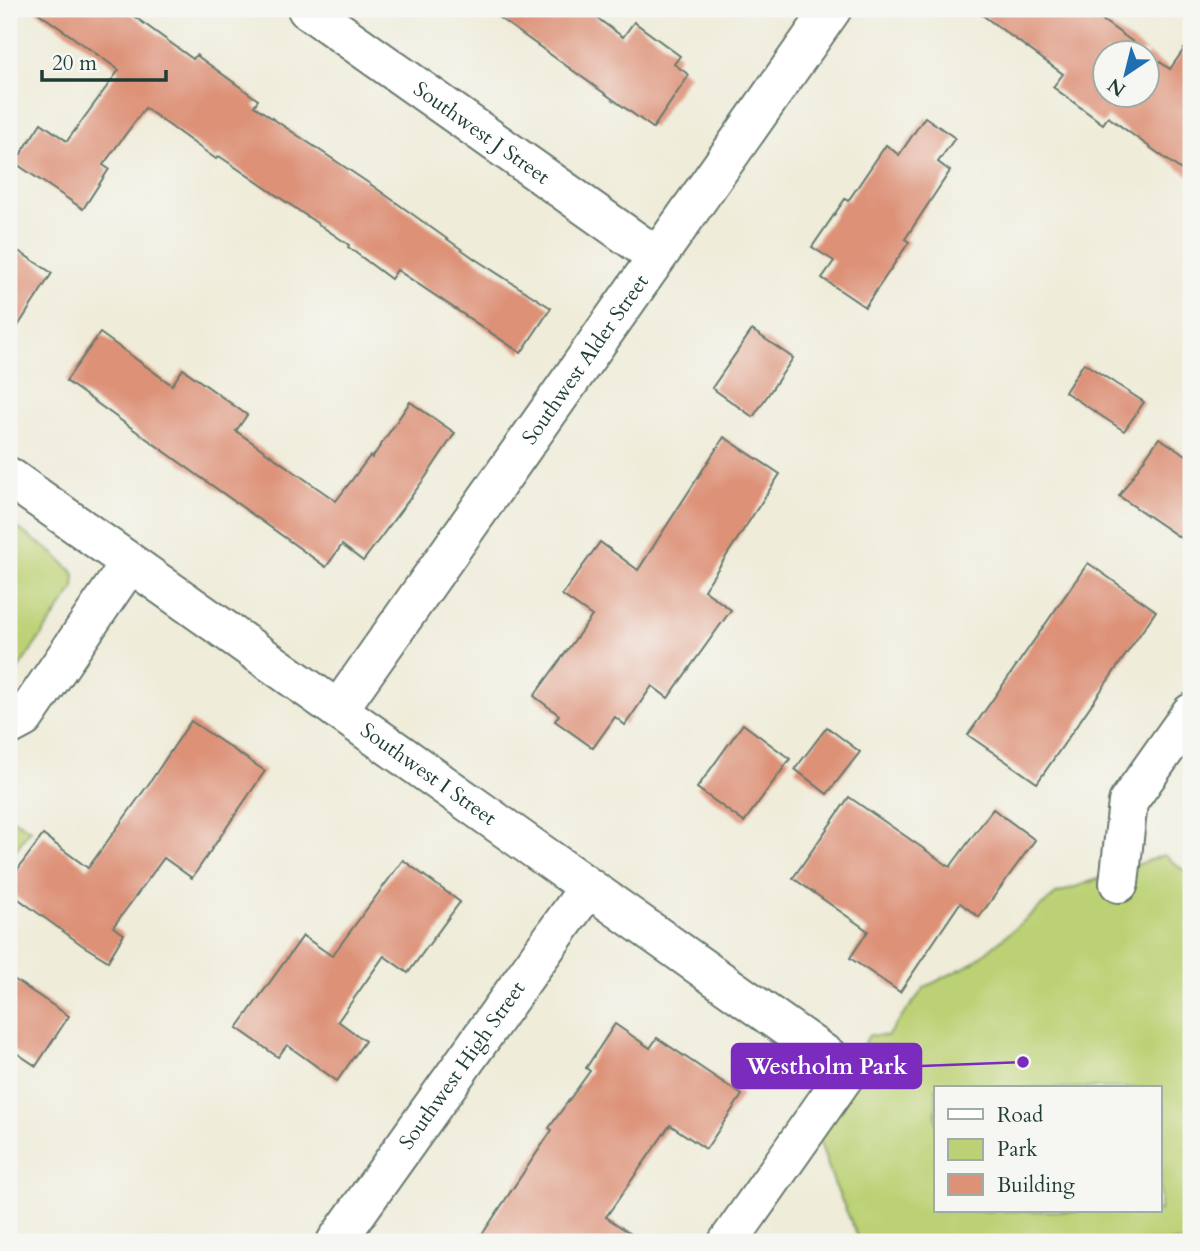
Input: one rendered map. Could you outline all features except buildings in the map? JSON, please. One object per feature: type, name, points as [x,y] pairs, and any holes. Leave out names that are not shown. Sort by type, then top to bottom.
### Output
[{"type":"street","name":"Southwest J Street","points":[[307,9],[656,256]]},
{"type":"street","name":"Southwest Alder Street","points":[[338,710],[832,9]]},
{"type":"street","name":"Southwest I Street","points":[[9,477],[848,1071],[728,1242]]},
{"type":"street","points":[[9,726],[24,718],[130,563]]},
{"type":"street","points":[[1119,883],[1128,802],[1191,713]]},
{"type":"street","name":"Southwest High Street","points":[[336,1242],[588,888]]},
{"type":"green space","points":[[9,522],[53,553],[75,574],[74,589],[9,682]]},
{"type":"green space","points":[[9,817],[30,829],[9,860]]},
{"type":"green space","points":[[1164,855],[1191,876],[1191,1242],[860,1242],[834,1183],[816,1131],[869,1035],[887,1036],[925,987],[973,963],[1056,894]]},
{"type":"place","name":"Westholm Park","points":[[1023,1062]]}]
